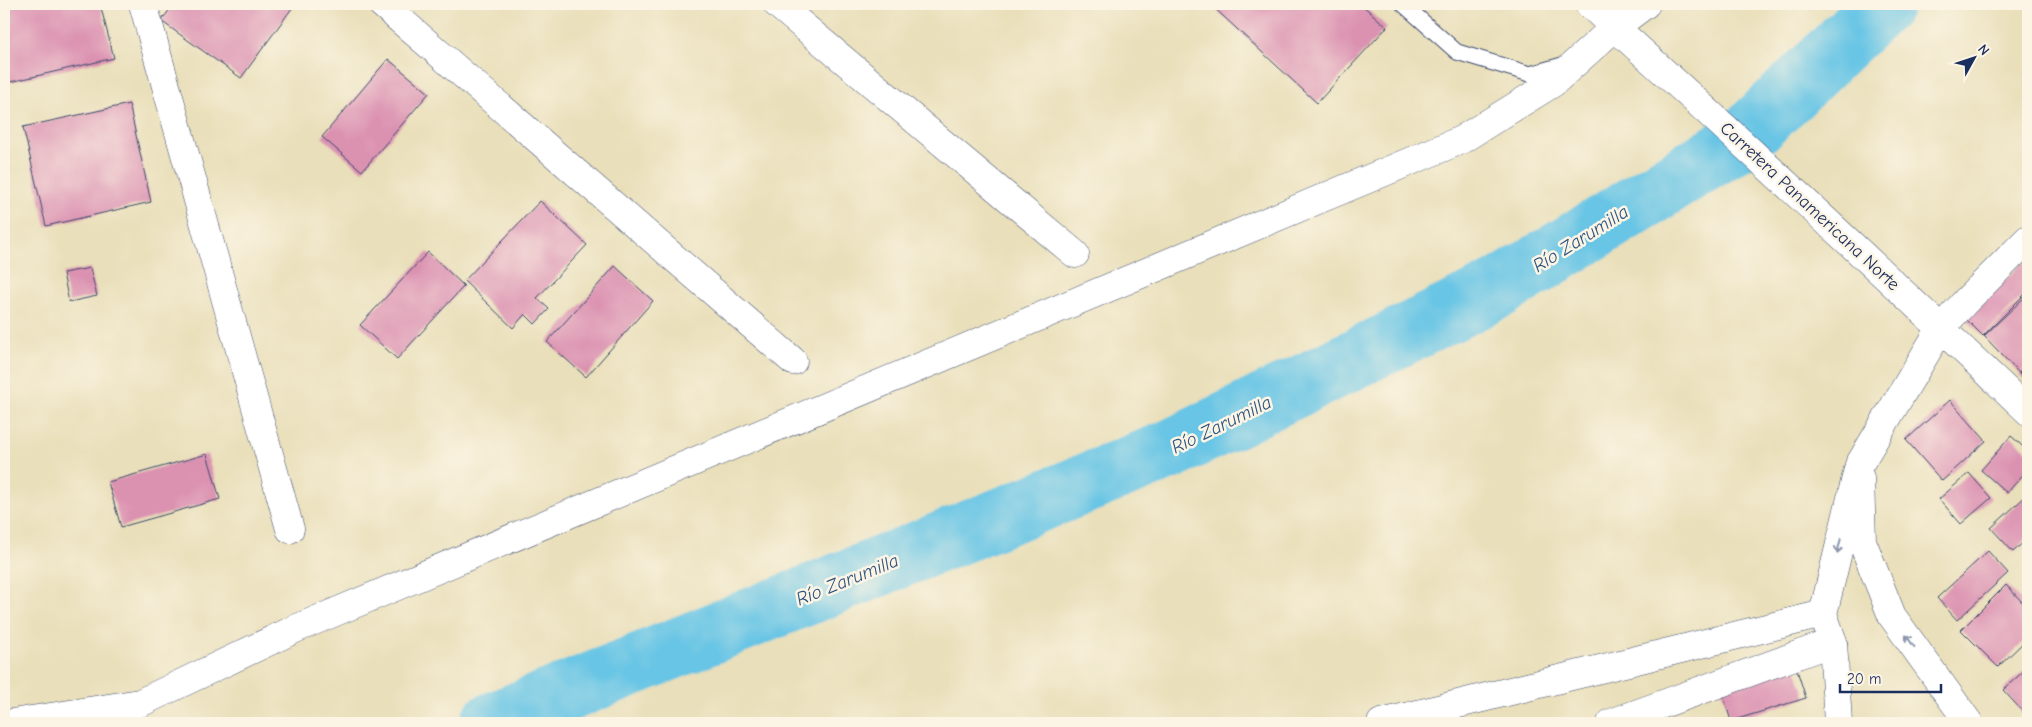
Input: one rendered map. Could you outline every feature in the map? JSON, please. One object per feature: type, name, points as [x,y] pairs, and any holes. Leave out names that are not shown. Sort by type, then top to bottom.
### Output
[{"type":"street","points":[[144,4],[290,529]]},
{"type":"street","points":[[382,4],[793,361]]},
{"type":"street","points":[[777,4],[1075,254]]},
{"type":"street","name":"Carretera Panamericana Norte","points":[[1589,4],[1917,304],[2028,410]]},
{"type":"street","points":[[12,723],[140,703],[295,629],[1461,140],[1553,82],[1615,27],[1646,4]]},
{"type":"street","points":[[1838,723],[1833,642],[1823,614],[1859,465],[1941,328],[2028,239]]},
{"type":"street","points":[[1859,465],[1862,541],[1892,616],[1969,723]]},
{"type":"street","points":[[1381,723],[1823,614]]},
{"type":"street","points":[[1611,723],[1833,642]]},
{"type":"lane","points":[[1403,4],[1457,52],[1530,74],[1578,61]]},
{"type":"building","points":[[4,4],[100,4],[114,58],[6,83],[4,74]]},
{"type":"building","points":[[174,4],[295,4],[241,78],[161,21]]},
{"type":"building","points":[[1210,4],[1361,4],[1387,27],[1317,103]]},
{"type":"building","points":[[388,59],[429,93],[362,171],[322,137]]},
{"type":"building","points":[[129,104],[151,202],[46,226],[23,127]]},
{"type":"building","points":[[540,201],[587,245],[537,298],[549,309],[535,324],[525,314],[513,328],[464,281]]},
{"type":"building","points":[[428,252],[464,286],[397,359],[360,325]]},
{"type":"building","points":[[2028,257],[2028,291],[1983,336],[1966,319]]},
{"type":"building","points":[[615,266],[653,301],[586,377],[547,342]]},
{"type":"building","points":[[90,268],[97,296],[69,302],[63,273]]},
{"type":"building","points":[[2028,294],[2028,364],[2019,373],[1984,336]]},
{"type":"building","points":[[2028,365],[2028,383],[2019,374]]},
{"type":"building","points":[[1950,400],[1986,441],[1942,481],[1906,440]]},
{"type":"building","points":[[2011,436],[2028,451],[2028,469],[2007,493],[1981,470]]},
{"type":"building","points":[[207,454],[220,499],[121,527],[108,482]]},
{"type":"building","points":[[1969,473],[1991,498],[1961,524],[1939,499]]},
{"type":"building","points":[[2028,494],[2028,538],[2013,552],[1991,528]]},
{"type":"building","points":[[1988,551],[2008,573],[1957,620],[1937,598]]},
{"type":"building","points":[[2006,585],[2028,608],[2028,638],[1998,667],[1961,630]]},
{"type":"building","points":[[1795,664],[1806,698],[1731,721],[1721,688]]},
{"type":"building","points":[[2028,667],[2028,708],[2024,713],[2003,690]]},
{"type":"waterway","name":"Río Zarumilla","points":[[490,723],[1169,450],[1498,289],[1742,139],[1883,4]]}]
